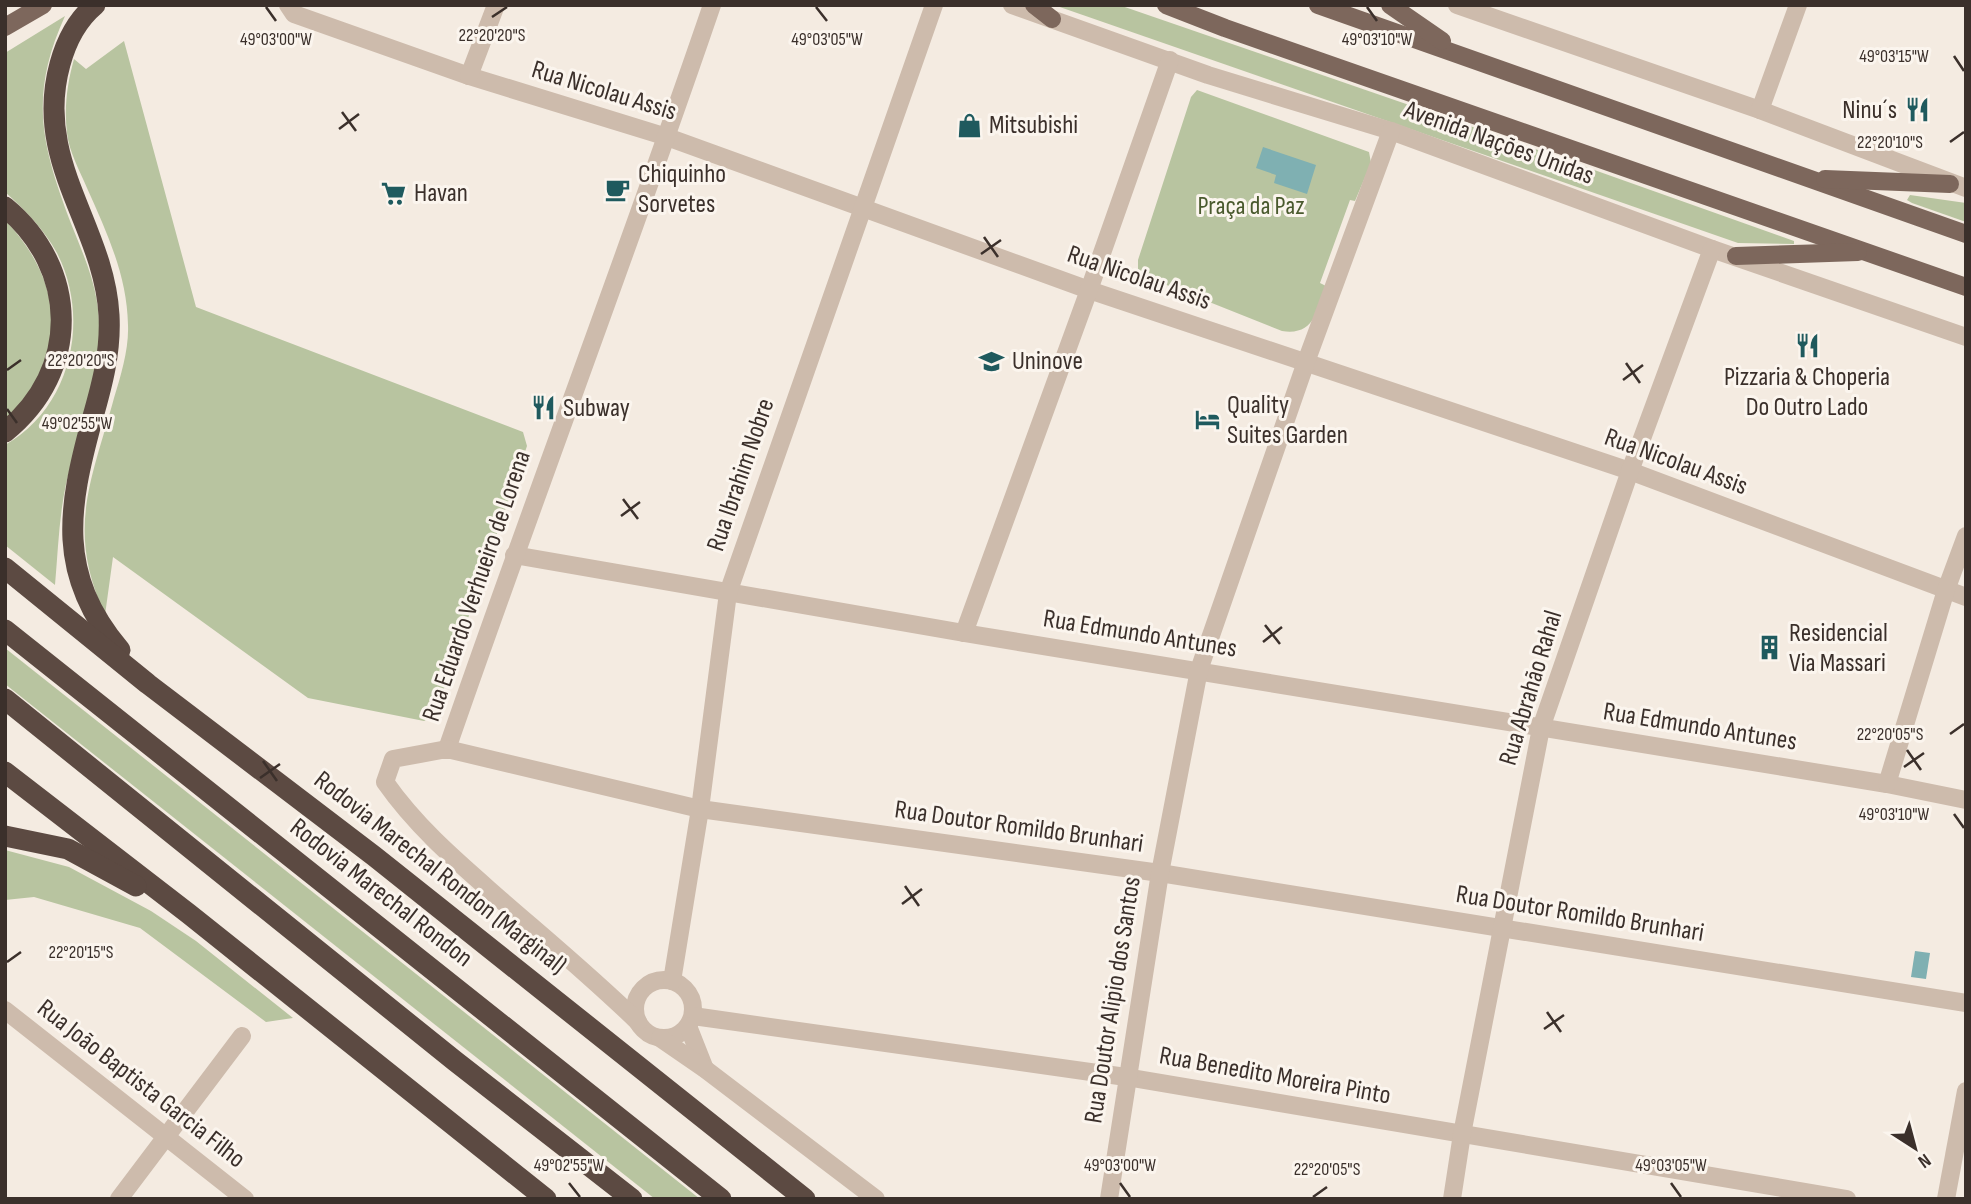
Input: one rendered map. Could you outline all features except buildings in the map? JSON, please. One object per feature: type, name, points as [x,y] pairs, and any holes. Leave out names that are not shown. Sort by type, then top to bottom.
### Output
[{"type":"highway","points":[[94,5],[74,29],[62,54],[55,80],[53,108],[55,136],[62,168],[93,248],[104,283],[109,314],[106,371],[75,489],[71,519],[74,548],[87,598],[107,635],[148,684]]},
{"type":"highway","points":[[5,207],[34,235],[46,256],[61,298],[62,318],[61,340],[46,382],[20,420],[5,432]]},
{"type":"highway","name":"Rodovia Marechal Rondon (Marginal)","points":[[5,568],[148,684],[374,856],[805,1199]]},
{"type":"highway","name":"Rodovia Marechal Rondon","points":[[5,630],[721,1199]]},
{"type":"highway","points":[[5,699],[455,1061],[632,1199]]},
{"type":"highway","points":[[5,772],[189,914],[546,1199]]},
{"type":"highway","points":[[5,836],[68,849],[189,914]]},
{"type":"main road","points":[[5,27],[43,5]]},
{"type":"main road","points":[[1034,5],[1052,19]]},
{"type":"main road","name":"Avenida Nações Unidas","points":[[1166,5],[1966,287]]},
{"type":"main road","points":[[1318,5],[1966,234]]},
{"type":"main road","points":[[1390,5],[1463,55]]},
{"type":"main road","points":[[1806,178],[1958,186]]},
{"type":"main road","points":[[1736,256],[1868,252]]},
{"type":"street","points":[[469,76],[496,5]]},
{"type":"street","name":"Rua Eduardo Verhueiro de Lorena","points":[[447,749],[712,5]]},
{"type":"street","name":"Rua Ibrahim Nobre","points":[[672,981],[700,810],[728,593],[934,5]]},
{"type":"street","name":"Avenida Nações Unidas","points":[[1012,5],[1209,75],[1391,131],[1712,249],[1966,337]]},
{"type":"street","points":[[1457,5],[1760,110],[1958,186],[1966,170]]},
{"type":"street","points":[[1760,110],[1798,5]]},
{"type":"street","name":"Rua Nicolau Assis","points":[[291,9],[318,13],[469,76],[667,137],[1089,290],[1630,471],[1966,597]]},
{"type":"street","points":[[964,633],[1170,60]]},
{"type":"street","name":"Rua Doutor Alipio dos Santos","points":[[1109,1199],[1160,873],[1199,670],[1306,362],[1391,131]]},
{"type":"street","name":"Rua Abrahão Rahal","points":[[1452,1199],[1462,1134],[1541,728],[1630,471],[1712,249]]},
{"type":"street","points":[[1887,784],[1946,590],[1966,536]]},
{"type":"street","name":"Rua Edmundo Antunes","points":[[514,555],[964,633],[1887,784],[1966,800]]},
{"type":"street","name":"Rua Doutor Romildo Brunhari","points":[[638,1022],[435,843],[406,812],[385,782],[393,759],[447,749],[700,810],[1160,873],[1966,1003]]},
{"type":"street","points":[[705,1069],[690,1021],[693,1002],[690,993],[672,981],[655,981],[639,993],[636,1003],[638,1022],[643,1030],[660,1038],[705,1069],[876,1199]]},
{"type":"street","points":[[606,991],[639,993]]},
{"type":"street","name":"Rua João Baptista Garcia Filho","points":[[5,1010],[245,1199]]},
{"type":"street","points":[[660,1038],[678,1035],[690,1021]]},
{"type":"street","name":"Rua Benedito Moreira Pinto","points":[[690,1021],[1126,1077],[1847,1199]]},
{"type":"street","points":[[120,1199],[242,1036]]},
{"type":"street","points":[[1947,1199],[1966,1091]]},
{"type":"green space","points":[[1054,5],[1119,5],[1496,135],[1794,241],[1794,244],[1738,243]]},
{"type":"green space","points":[[65,16],[46,72],[43,122],[53,171],[93,283],[99,325],[95,371],[66,484],[55,585],[5,545],[5,445],[28,429],[46,409],[68,360],[73,333],[67,279],[57,253],[34,220],[5,192],[5,53]]},
{"type":"green space","points":[[124,41],[196,307],[523,432],[527,446],[435,715],[424,721],[308,698],[113,557],[105,615],[93,584],[87,557],[86,506],[97,456],[124,362],[128,334],[127,307],[115,255],[70,147],[66,105],[74,59],[86,69]]},
{"type":"green space","name":"Praça da Paz","points":[[1197,90],[1369,152],[1371,163],[1355,201],[1350,200],[1320,283],[1326,286],[1317,313],[1308,326],[1301,330],[1282,331],[1144,276],[1138,269],[1138,260],[1191,97]]},
{"type":"green space","points":[[1910,195],[1966,203],[1966,222],[1912,203],[1907,200]]},
{"type":"green space","points":[[5,220],[35,260],[50,302],[52,324],[42,369],[31,392],[5,420]]},
{"type":"green space","points":[[5,648],[700,1199],[655,1199],[5,684]]},
{"type":"green space","points":[[5,850],[69,867],[151,911],[196,941],[293,1018],[266,1022],[140,928],[34,897],[5,900]]},
{"type":"water","points":[[1263,147],[1316,165],[1307,194],[1274,183],[1276,175],[1256,168]]},
{"type":"water","points":[[1915,951],[1930,953],[1926,979],[1911,977]]},
{"type":"place","name":"Ninu´s","points":[[1917,110]]},
{"type":"place","name":"Mitsubishi","points":[[969,125]]},
{"type":"place","name":"Chiquinho Sorvetes","points":[[618,189]]},
{"type":"place","name":"Havan","points":[[394,193]]},
{"type":"place","name":"Pizzaria & Choperia Do Outro Lado","points":[[1807,345]]},
{"type":"place","name":"Uninove","points":[[992,361]]},
{"type":"place","name":"Subway","points":[[543,408]]},
{"type":"place","name":"Quality Suites Garden","points":[[1207,420]]},
{"type":"place","name":"Residencial Via Massari","points":[[1769,648]]}]
